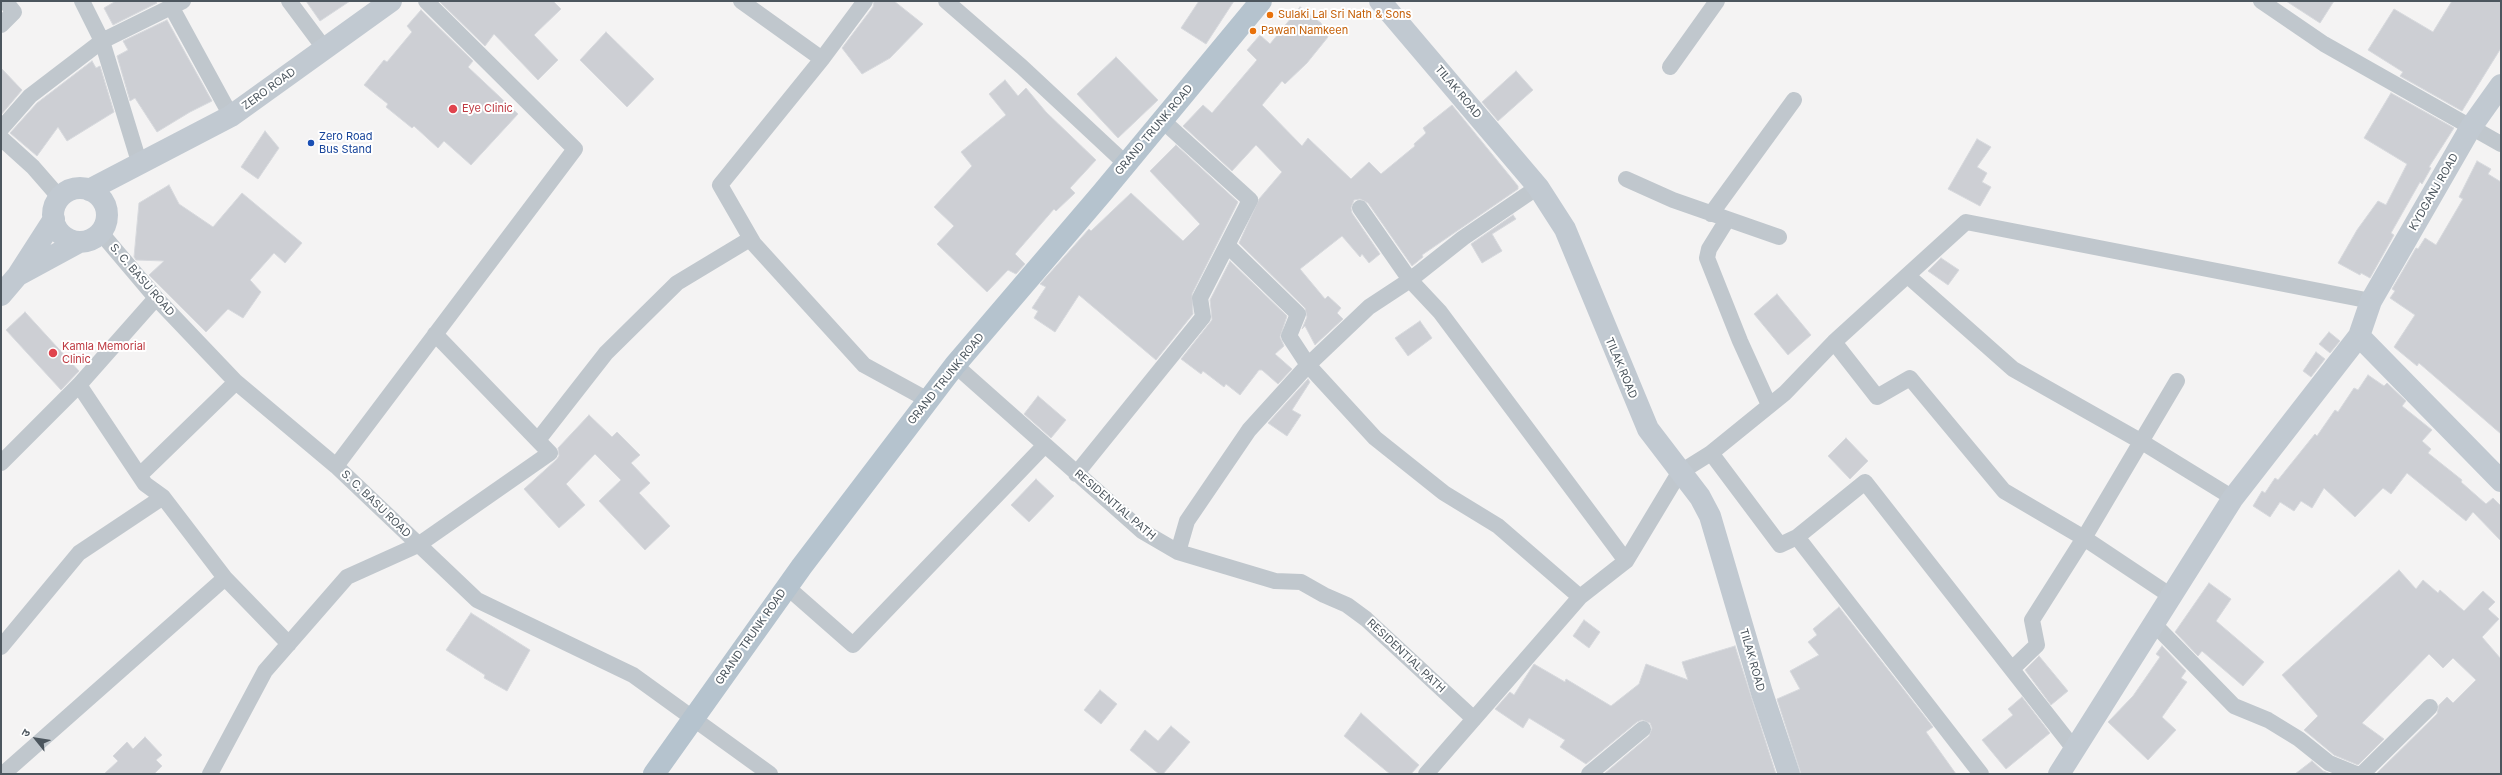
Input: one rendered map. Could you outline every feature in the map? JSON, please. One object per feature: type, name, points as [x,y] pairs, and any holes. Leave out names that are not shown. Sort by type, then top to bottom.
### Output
[{"type":"main road","name":"ZERO ROAD","points":[[60,198],[74,190],[89,190],[140,165],[231,116],[391,1]]},
{"type":"main road","name":"GRAND TRUNK ROAD","points":[[654,774],[787,587],[955,365],[1126,164],[1261,1]]},
{"type":"main road","name":"TILAK ROAD","points":[[1380,1],[1538,187],[1565,229],[1648,429],[1679,473],[1700,497],[1710,516],[1762,693],[1789,774]]},
{"type":"main road","name":"KYDGANJ ROAD","points":[[2059,774],[2233,498],[2359,336],[2371,301],[2471,127],[2501,85]]},
{"type":"main road","name":"ZERO ROAD","points":[[101,233],[107,217],[106,208],[140,165]]},
{"type":"main road","points":[[89,190],[103,200],[106,208]]},
{"type":"main road","points":[[60,198],[54,212],[54,219],[62,235],[79,242],[87,242],[101,233]]},
{"type":"main road","points":[[1,295],[18,275],[54,219]]},
{"type":"main road","points":[[18,275],[79,242]]},
{"type":"main road","points":[[2359,336],[2501,481]]},
{"type":"street","points":[[1,25],[14,12],[5,1]]},
{"type":"street","points":[[82,1],[102,41],[140,165]]},
{"type":"street","points":[[289,1],[324,48]]},
{"type":"street","points":[[336,466],[574,149],[426,1]]},
{"type":"street","points":[[741,1],[822,59]]},
{"type":"street","points":[[865,1],[822,59],[720,185],[750,239],[864,365],[928,400]]},
{"type":"street","points":[[946,1],[1022,67],[1126,164]]},
{"type":"street","points":[[1670,67],[1717,1]]},
{"type":"street","points":[[2261,1],[2324,44],[2501,144]]},
{"type":"street","points":[[60,198],[33,167],[2,137],[30,96],[102,41],[177,5],[231,116]]},
{"type":"street","points":[[1711,214],[1794,100]]},
{"type":"street","points":[[1076,474],[1203,317],[1200,298],[1250,200],[1162,120]]},
{"type":"street","points":[[1626,179],[1673,200],[1779,237]]},
{"type":"street","points":[[1178,552],[1187,522],[1249,430],[1308,365],[1369,307],[1410,280],[1462,238],[1538,187]]},
{"type":"street","points":[[1360,208],[1410,280],[1440,312],[1626,561]]},
{"type":"street","points":[[1727,220],[1709,249],[1707,258],[1740,341],[1769,405]]},
{"type":"street","points":[[1426,774],[1580,597],[1626,561],[1679,473],[1711,453],[1784,393],[1834,342],[1966,222],[2371,301]]},
{"type":"street","name":"S. C. BASU ROAD","points":[[101,233],[156,298],[236,382],[336,466],[477,600],[633,675],[770,774]]},
{"type":"street","points":[[538,440],[606,353],[677,283],[750,239]]},
{"type":"street","points":[[1227,245],[1298,314],[1289,336],[1308,365],[1375,438],[1444,493],[1498,526],[1580,597]]},
{"type":"street","points":[[1908,276],[2013,369],[2142,442],[2233,498]]},
{"type":"street","points":[[1,463],[79,385],[156,298]]},
{"type":"street","points":[[210,774],[265,671],[347,578],[418,545],[550,453],[435,334]]},
{"type":"street","points":[[1834,342],[1877,397],[1910,378],[2004,491],[2084,538],[2171,596]]},
{"type":"street","name":"RESIDENTIAL PATH","points":[[955,365],[1044,446],[1142,531],[1178,552],[1275,581],[1301,582],[1324,595],[1348,605],[1366,619],[1474,719]]},
{"type":"street","points":[[2012,669],[2037,645],[2032,620],[2084,538],[2177,381]]},
{"type":"street","points":[[140,475],[236,382]]},
{"type":"street","points":[[79,385],[145,484],[163,497],[225,578],[289,644]]},
{"type":"street","points":[[787,587],[853,645],[1044,446]]},
{"type":"street","points":[[1711,453],[1780,545],[1797,537],[1865,482],[2075,750]]},
{"type":"street","points":[[1,648],[79,553],[163,497]]},
{"type":"street","points":[[1797,537],[1981,774]]},
{"type":"street","points":[[3,774],[225,578]]},
{"type":"street","points":[[2154,624],[2234,706],[2268,720],[2299,739],[2329,763],[2356,774]]},
{"type":"street","points":[[2362,774],[2430,707]]},
{"type":"street","points":[[1589,774],[1643,729]]},
{"type":"building","points":[[116,1],[155,1],[157,3],[113,25],[104,8]]},
{"type":"building","points":[[306,1],[350,1],[320,21]]},
{"type":"building","points":[[439,1],[553,1],[561,9],[534,35],[558,60],[538,80],[494,34],[485,46]]},
{"type":"building","points":[[874,1],[894,1],[923,24],[890,58],[862,74],[842,48],[873,7]]},
{"type":"building","points":[[1199,1],[1234,1],[1206,44],[1181,28]]},
{"type":"building","points":[[2286,1],[2334,1],[2320,23]]},
{"type":"building","points":[[2452,1],[2501,1],[2501,48],[2462,111],[2400,76],[2403,72],[2368,50],[2394,9],[2433,32]]},
{"type":"building","points":[[1300,7],[1321,23],[1328,37],[1307,63],[1285,84],[1282,81],[1262,105],[1302,146],[1308,138],[1351,179],[1369,162],[1381,174],[1415,146],[1414,144],[1426,133],[1423,128],[1452,105],[1518,186],[1518,189],[1422,255],[1423,257],[1412,266],[1368,203],[1360,199],[1354,200],[1351,208],[1352,213],[1380,254],[1369,263],[1362,254],[1360,257],[1342,236],[1300,269],[1325,299],[1328,296],[1341,308],[1337,313],[1343,319],[1315,345],[1305,326],[1302,329],[1307,317],[1305,308],[1239,243],[1259,199],[1282,172],[1256,145],[1232,171],[1183,126],[1203,105],[1212,113],[1257,60],[1247,50],[1260,35],[1270,44]]},
{"type":"building","points":[[421,10],[473,61],[468,67],[518,114],[471,165],[444,141],[438,148],[414,126],[412,128],[386,107],[388,104],[364,85],[384,60],[387,62],[412,32],[407,26]]},
{"type":"building","points":[[167,20],[212,101],[190,112],[157,132],[135,98],[130,101],[117,56],[128,50],[123,41]]},
{"type":"building","points":[[606,32],[654,79],[627,107],[580,60]]},
{"type":"building","points":[[1116,57],[1158,100],[1118,138],[1077,94]]},
{"type":"building","points":[[92,61],[96,68],[100,66],[114,112],[67,141],[58,127],[37,156],[10,133],[37,103]]},
{"type":"building","points":[[1,68],[22,90],[1,115]]},
{"type":"building","points":[[1516,71],[1533,90],[1498,121],[1482,102]]},
{"type":"building","points":[[1005,80],[1018,96],[1026,88],[1046,112],[1096,160],[1070,188],[1075,193],[1056,211],[1054,209],[1015,254],[1025,264],[1016,274],[1008,270],[987,292],[937,244],[954,226],[934,207],[972,166],[961,152],[1006,115],[989,94]]},
{"type":"building","points":[[2391,93],[2454,128],[2429,167],[2431,168],[2422,184],[2420,182],[2391,233],[2394,235],[2370,278],[2361,273],[2360,275],[2338,263],[2357,230],[2378,201],[2386,205],[2407,164],[2364,138]]},
{"type":"building","points":[[265,131],[279,148],[258,179],[241,167]]},
{"type":"building","points":[[1977,139],[1991,147],[1977,167],[1987,173],[1982,182],[1991,187],[1980,206],[1948,189]]},
{"type":"building","points":[[1176,145],[1238,202],[1192,294],[1193,314],[1156,360],[1079,295],[1055,332],[1034,318],[1038,311],[1032,308],[1046,287],[1040,284],[1089,229],[1091,231],[1131,193],[1183,241],[1200,224],[1150,171]]},
{"type":"building","points":[[2477,161],[2491,169],[2488,174],[2501,182],[2501,434],[2419,363],[2417,366],[2394,347],[2415,315],[2390,298],[2395,291],[2392,289],[2416,248],[2418,249],[2425,238],[2436,245],[2463,199],[2459,197]]},
{"type":"building","points":[[169,185],[179,204],[213,227],[242,193],[302,243],[285,263],[274,253],[250,280],[261,292],[243,318],[228,309],[206,332],[149,275],[164,261],[136,260],[134,257],[139,203]]},
{"type":"building","points":[[1513,215],[1516,219],[1492,234],[1502,251],[1482,263],[1471,244]]},
{"type":"building","points":[[1941,258],[1959,270],[1948,285],[1928,271]]},
{"type":"building","points":[[1230,261],[1287,316],[1280,337],[1284,346],[1275,354],[1292,369],[1278,384],[1262,370],[1259,370],[1240,395],[1226,384],[1224,387],[1203,371],[1201,374],[1181,359],[1212,320],[1210,300]]},
{"type":"building","points":[[1777,294],[1811,335],[1788,355],[1754,314]]},
{"type":"building","points":[[25,312],[79,371],[61,390],[6,330]]},
{"type":"building","points":[[1420,321],[1432,338],[1408,356],[1395,338]]},
{"type":"building","points":[[2329,332],[2340,341],[2330,353],[2319,344]]},
{"type":"building","points":[[2316,352],[2325,359],[2311,377],[2303,371]]},
{"type":"building","points":[[2368,375],[2384,386],[2387,383],[2406,401],[2402,406],[2432,430],[2422,441],[2431,449],[2428,453],[2462,480],[2461,482],[2486,504],[2493,498],[2501,506],[2501,541],[2473,512],[2466,521],[2407,473],[2391,494],[2383,488],[2355,517],[2324,488],[2312,508],[2301,501],[2294,511],[2280,502],[2270,517],[2253,506],[2262,491],[2265,493],[2275,478],[2278,480],[2315,434],[2317,436],[2335,410],[2338,412],[2354,388],[2358,390]]},
{"type":"building","points":[[1308,379],[1310,382],[1292,410],[1301,415],[1287,436],[1268,423]]},
{"type":"building","points":[[1038,396],[1066,420],[1051,438],[1024,414]]},
{"type":"building","points":[[589,415],[612,437],[617,432],[640,455],[631,463],[650,483],[639,493],[670,526],[645,550],[599,501],[621,480],[595,454],[566,484],[585,505],[559,528],[524,489],[556,460],[559,456],[558,448]]},
{"type":"building","points":[[1846,438],[1868,461],[1850,479],[1828,456]]},
{"type":"building","points":[[1036,479],[1054,496],[1029,522],[1011,505]]},
{"type":"building","points":[[2399,570],[2416,589],[2423,580],[2438,593],[2440,590],[2464,611],[2483,591],[2495,602],[2488,609],[2499,619],[2482,637],[2501,659],[2501,774],[2376,774],[2437,714],[2439,705],[2447,697],[2453,703],[2476,680],[2453,658],[2443,668],[2429,654],[2362,723],[2384,739],[2358,765],[2334,755],[2304,730],[2318,716],[2282,675]]},
{"type":"building","points":[[2209,583],[2231,599],[2216,621],[2264,662],[2243,686],[2202,651],[2198,656],[2175,632]]},
{"type":"building","points":[[1839,607],[1933,727],[1926,732],[1956,774],[1801,774],[1777,699],[1800,689],[1790,671],[1819,655],[1808,642],[1817,635],[1813,629]]},
{"type":"building","points":[[471,613],[530,650],[507,691],[484,678],[485,675],[446,650]]},
{"type":"building","points":[[1584,620],[1600,632],[1589,648],[1573,636]]},
{"type":"building","points":[[1735,646],[1776,774],[1604,774],[1649,736],[1652,728],[1650,723],[1642,720],[1637,722],[1586,764],[1560,747],[1565,740],[1529,718],[1523,728],[1495,709],[1510,692],[1514,695],[1534,664],[1565,682],[1566,679],[1611,706],[1639,684],[1646,664],[1688,680],[1682,662]]},
{"type":"building","points":[[2162,646],[2186,671],[2181,678],[2187,682],[2162,717],[2176,730],[2148,760],[2108,722],[2133,696],[2160,657],[2156,654]]},
{"type":"building","points":[[2039,656],[2068,691],[2051,705],[2025,670]]},
{"type":"building","points":[[1100,690],[1117,704],[1101,724],[1084,710]]},
{"type":"building","points":[[2022,697],[2050,733],[2006,769],[1982,740],[2013,715],[2008,709]]},
{"type":"building","points":[[1361,713],[1419,765],[1411,774],[1390,774],[1344,736]]},
{"type":"building","points":[[1171,726],[1190,742],[1163,774],[1159,774],[1130,750],[1145,730],[1158,741]]},
{"type":"building","points":[[145,737],[162,755],[156,760],[162,766],[154,774],[104,774],[118,761],[113,756],[127,742],[133,749]]},
{"type":"building","points":[[2312,761],[2323,771],[2331,774],[2295,774]]},
{"type":"place","name":"Sulaki Lal Sri Nath & Sons","points":[[1270,15]]},
{"type":"place","name":"Pawan Namkeen","points":[[1253,31]]},
{"type":"place","name":"Eye Clinic","points":[[453,109]]},
{"type":"place","name":"Zero Road Bus Stand","points":[[311,143]]},
{"type":"place","name":"Kamla Memorial Clinic","points":[[53,353]]}]
